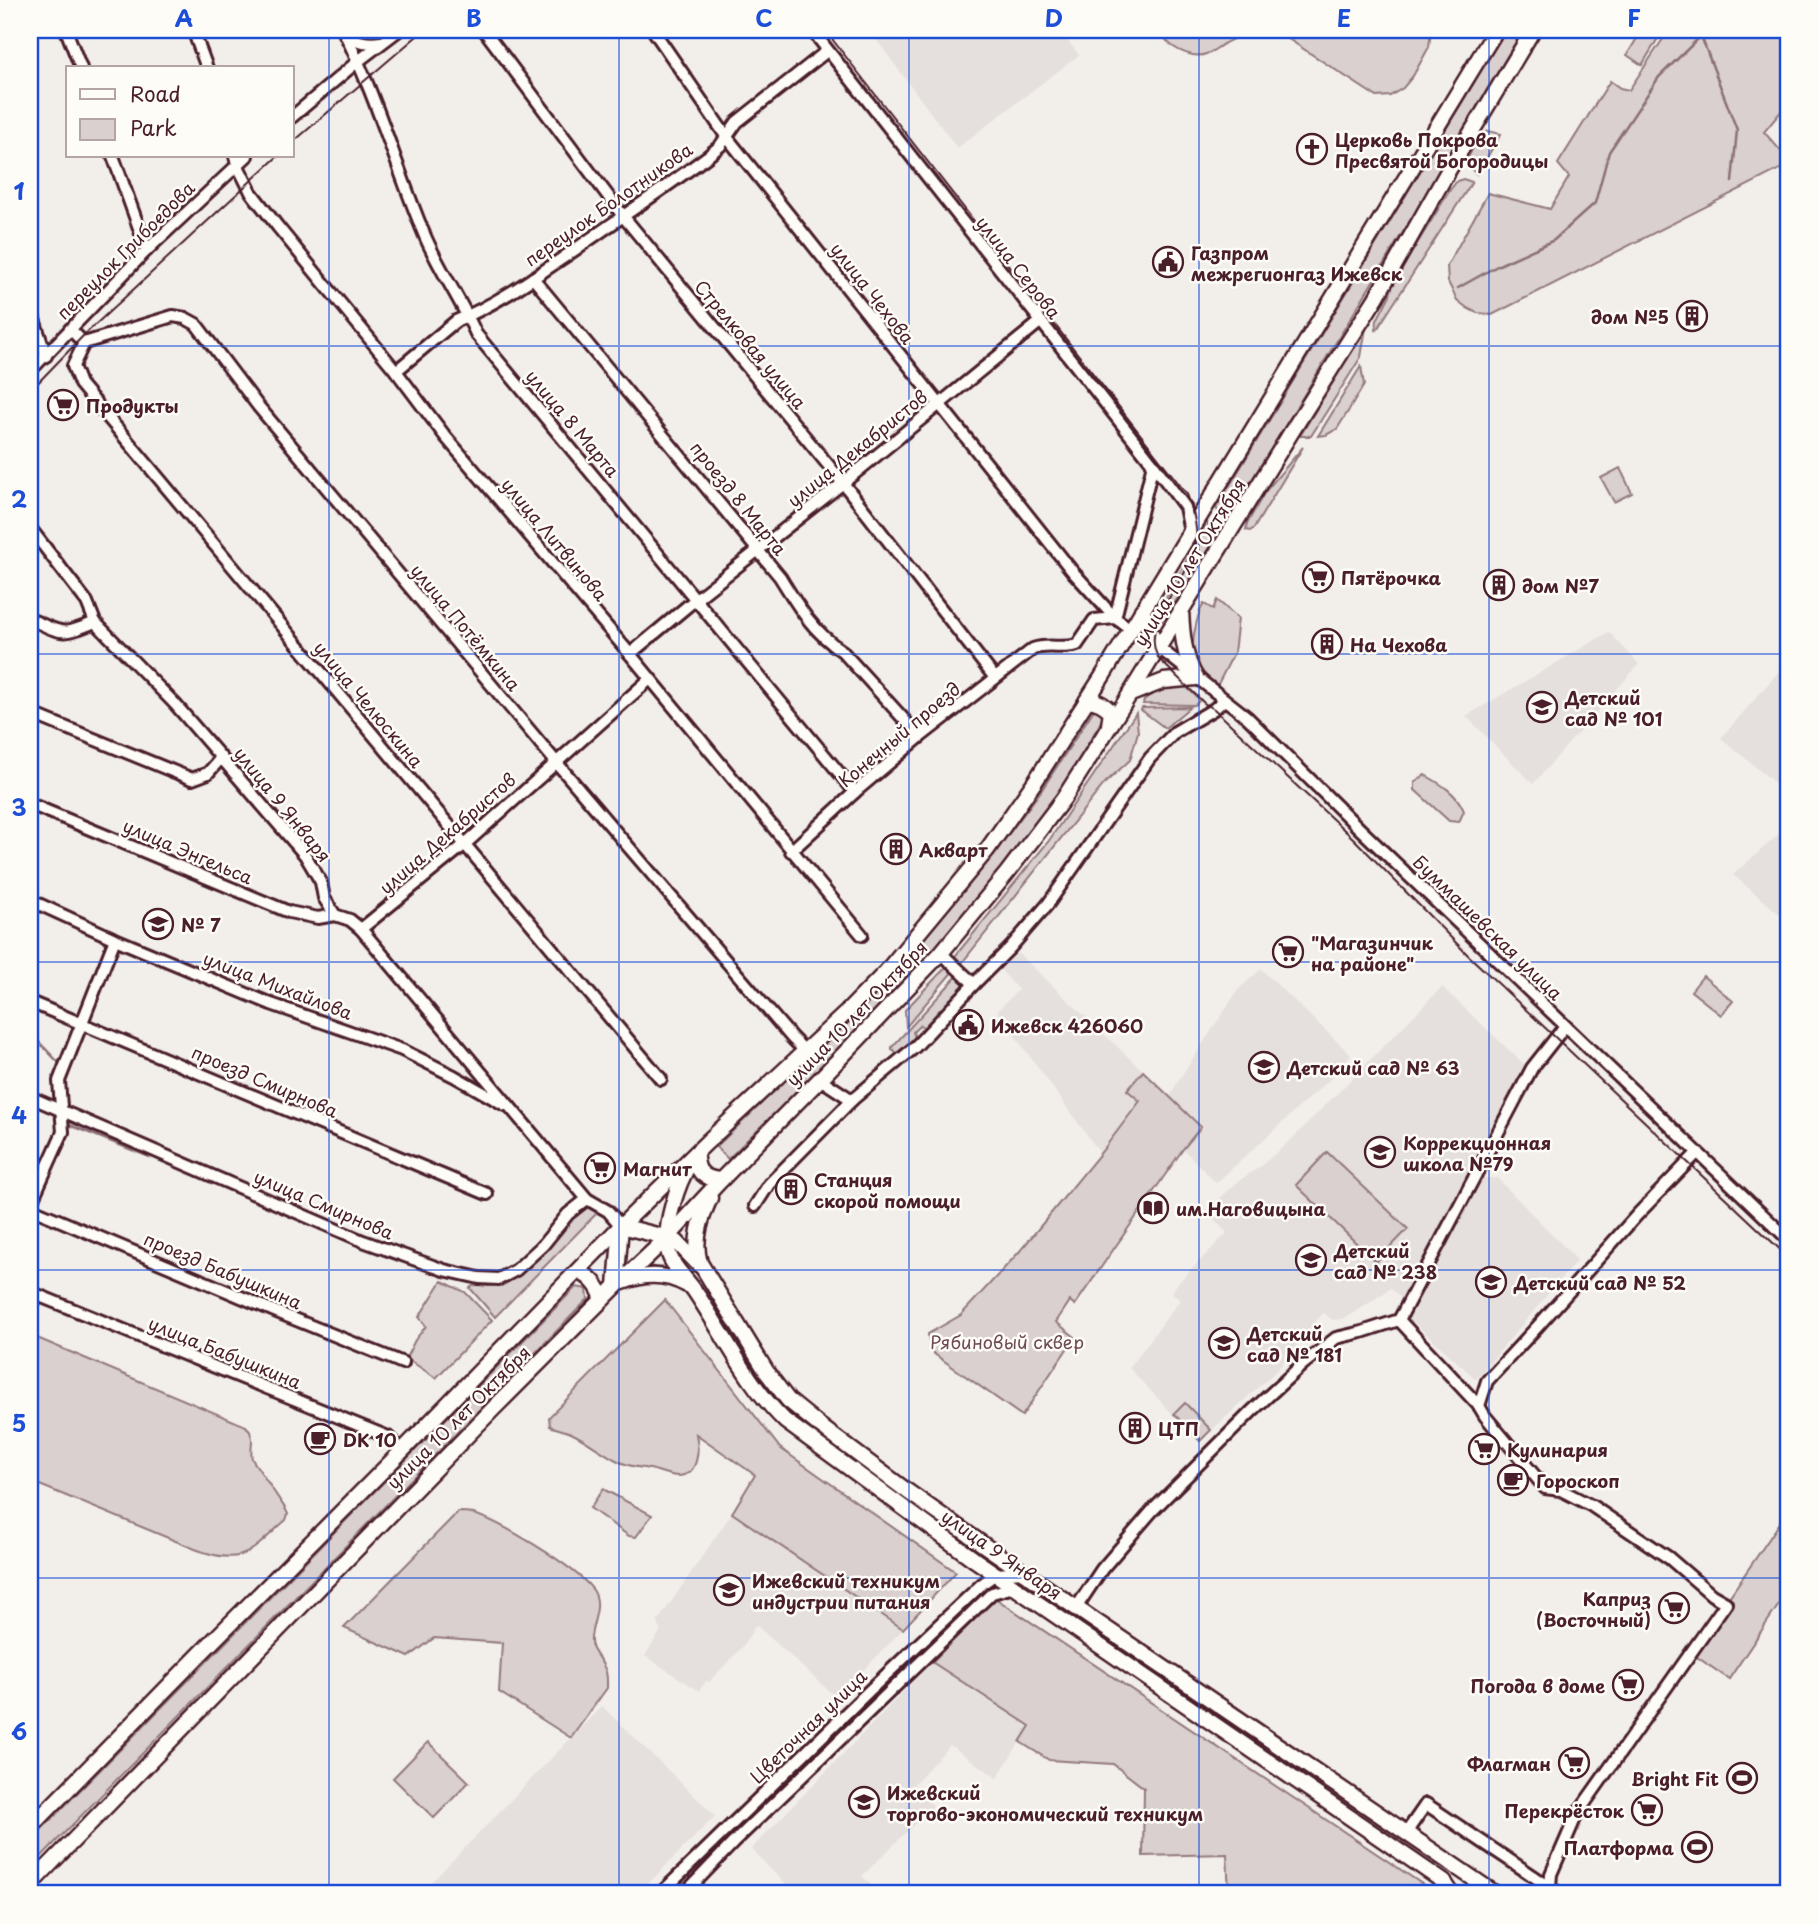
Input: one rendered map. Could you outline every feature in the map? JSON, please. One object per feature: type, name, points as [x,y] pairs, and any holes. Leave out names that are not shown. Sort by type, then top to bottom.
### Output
[{"type":"main road","name":"улица 10 лет Октября","points":[[30,1828],[621,1226],[695,1153],[845,1014],[885,973],[988,850],[1131,629],[1496,30]]},
{"type":"main road","name":"улица 10 лет Октября","points":[[30,1885],[493,1409],[667,1237],[820,1079],[941,953],[1007,873],[1064,798],[1130,695],[1376,298],[1533,30]]},
{"type":"main road","points":[[1142,610],[1158,647]]},
{"type":"main road","points":[[1130,695],[1164,681],[1196,678],[1185,652],[1181,610]]},
{"type":"main road","points":[[1087,700],[1105,705],[1111,712],[1110,726]]},
{"type":"main road","points":[[695,1153],[695,1163],[701,1173],[709,1179],[720,1180]]},
{"type":"main road","name":"улица 9 Января","points":[[695,1153],[677,1192],[668,1226],[667,1247],[671,1261],[693,1289],[744,1371],[771,1408],[975,1560],[1444,1881],[1452,1894]]},
{"type":"main road","name":"улица 9 Января","points":[[720,1180],[701,1221],[697,1244],[702,1269],[768,1374],[789,1400],[907,1491],[991,1550],[1496,1894]]},
{"type":"main road","points":[[616,1286],[621,1226],[677,1242],[702,1269]]},
{"type":"main road","points":[[578,1271],[593,1280],[600,1288],[603,1299]]},
{"type":"main road","points":[[616,1286],[630,1279],[649,1275],[675,1279],[693,1289]]},
{"type":"street","points":[[66,30],[80,66]]},
{"type":"street","points":[[193,30],[206,66]]},
{"type":"street","points":[[294,115],[399,30]]},
{"type":"street","name":"Стрелковая улица","points":[[484,30],[623,216],[843,483],[995,678]]},
{"type":"street","name":"улица Чехова","points":[[653,30],[726,136],[1073,572],[1115,618],[1131,629]]},
{"type":"street","name":"улица Серова","points":[[812,30],[1153,464],[1185,507],[1191,531]]},
{"type":"street","points":[[344,32],[356,41],[383,42]]},
{"type":"street","name":"улица 8 Марта","points":[[344,32],[368,84],[423,232],[476,334],[855,792]]},
{"type":"street","points":[[339,78],[348,62],[350,46]]},
{"type":"street","name":"переулок Болотникова","points":[[396,371],[456,321],[533,278],[708,156],[720,146],[737,122],[827,51]]},
{"type":"street","points":[[114,158],[147,250]]},
{"type":"street","name":"переулок Грибоедова","points":[[30,371],[236,160]]},
{"type":"street","name":"улица Литвинова","points":[[236,160],[251,192],[445,436],[630,654],[862,936]]},
{"type":"street","name":"проезд 8 Марта","points":[[533,278],[758,549],[780,577],[801,612],[828,642],[842,651],[920,737]]},
{"type":"street","points":[[30,307],[46,356]]},
{"type":"street","name":"улица Потёмкина","points":[[84,343],[173,316],[196,324],[258,406],[556,762],[805,1051]]},
{"type":"street","name":"улица Декабристов","points":[[630,654],[696,598],[1040,323]]},
{"type":"street","points":[[70,329],[84,343]]},
{"type":"street","name":"улица Челюскина","points":[[84,343],[73,366],[80,384],[661,1079]]},
{"type":"street","points":[[1115,618],[1153,464]]},
{"type":"street","name":"улица 9 Января","points":[[30,527],[87,602],[94,622],[175,704],[304,855],[321,883],[324,898],[335,915]]},
{"type":"street","name":"Конечный проезд","points":[[791,850],[920,737],[1033,649],[1043,645],[1062,648],[1077,645],[1094,620],[1115,618]]},
{"type":"street","points":[[30,619],[60,632],[73,632],[94,622]]},
{"type":"street","name":"Буммашевская улица","points":[[1158,647],[1247,717],[1282,754],[1788,1239]]},
{"type":"street","name":"улица Декабристов","points":[[360,929],[464,845],[650,679]]},
{"type":"street","points":[[755,1206],[769,1184],[852,1100],[915,1047],[1010,948],[1048,904],[1150,758],[1175,732],[1224,700]]},
{"type":"street","points":[[30,713],[192,779],[208,773],[221,758]]},
{"type":"street","name":"улица Энгельса","points":[[30,804],[289,912],[318,918],[335,915]]},
{"type":"street","name":"улица Михайлова","points":[[30,900],[115,939],[271,1004],[402,1050],[511,1108]]},
{"type":"street","points":[[335,915],[350,920],[360,929],[587,1199],[608,1211],[621,1226]]},
{"type":"street","points":[[30,1207],[63,1132],[59,1081],[115,939]]},
{"type":"street","points":[[941,953],[974,984]]},
{"type":"street","name":"проезд Смирнова","points":[[30,1002],[487,1194]]},
{"type":"street","points":[[1076,1608],[1102,1569],[1152,1511],[1303,1364],[1336,1338],[1399,1320],[1532,1068],[1565,1026]]},
{"type":"street","points":[[820,1079],[852,1100]]},
{"type":"street","name":"улица Смирнова","points":[[30,1097],[363,1241],[444,1270],[479,1278],[499,1279],[516,1270],[543,1245],[568,1214],[587,1199]]},
{"type":"street","points":[[1479,1406],[1487,1381],[1637,1214],[1697,1153]]},
{"type":"street","name":"проезд Бабушкина","points":[[30,1207],[402,1363]]},
{"type":"street","name":"улица Бабушкина","points":[[30,1292],[388,1437],[402,1451]]},
{"type":"street","points":[[1399,1320],[1479,1406],[1545,1488],[1561,1490],[1592,1506],[1669,1558],[1712,1595],[1726,1603],[1577,1814],[1551,1874],[1555,1891]]},
{"type":"street","points":[[991,1550],[996,1574],[992,1593],[1014,1587]]},
{"type":"street","points":[[975,1560],[982,1584]]},
{"type":"street","points":[[996,1574],[1023,1572]]},
{"type":"street","name":"Цветочная улица","points":[[660,1894],[870,1689],[996,1574]]},
{"type":"street","name":"Цветочная улица","points":[[684,1894],[733,1843],[992,1593]]},
{"type":"street","points":[[870,1689],[882,1700]]},
{"type":"street","points":[[1406,1833],[1426,1804],[1555,1891]]},
{"type":"street","points":[[722,1832],[733,1843]]},
{"type":"shaded area","points":[[869,30],[1059,30],[1079,55],[957,148]]},
{"type":"shaded area","name":"Детский сад № 101","points":[[1609,632],[1639,664],[1533,784],[1466,716]]},
{"type":"shaded area","points":[[1788,661],[1788,794],[1721,738]]},
{"type":"shaded area","points":[[1788,826],[1788,921],[1733,875]]},
{"type":"shaded area","points":[[1018,953],[1143,1071],[1129,1087],[1140,1100],[1100,1153],[997,1011],[1018,990],[1001,970]]},
{"type":"shaded area","name":"Детский сад № 63","points":[[1261,969],[1351,1055],[1329,1080],[1216,1183],[1183,1149],[1200,1127],[1170,1096],[1238,990]]},
{"type":"shaded area","points":[[1442,987],[1528,1068],[1403,1300],[1391,1288],[1343,1319],[1333,1320],[1323,1313],[1278,1369],[1199,1442],[1129,1368],[1180,1300],[1172,1293],[1177,1284],[1227,1233],[1206,1211],[1293,1138]]},
{"type":"shaded area","name":"Детский сад № 52","points":[[1484,1178],[1497,1178],[1577,1260],[1476,1379],[1409,1318],[1416,1308],[1412,1304],[1475,1186]]},
{"type":"shaded area","points":[[732,1513],[903,1629],[837,1698],[756,1625],[743,1646],[699,1691],[645,1656],[660,1632],[658,1621]]},
{"type":"shaded area","name":"Ижевский торгово-экономический техникум","points":[[932,1662],[1030,1726],[997,1778],[950,1745],[913,1785],[933,1806],[862,1876],[880,1894],[795,1894],[751,1849]]},
{"type":"shaded area","points":[[602,1706],[715,1816],[638,1894],[420,1894]]},
{"type":"green space","points":[[1161,30],[1431,30],[1429,47],[1413,76],[1403,88],[1390,96],[1377,97],[1279,33],[1265,31],[1245,34],[1209,53],[1196,55],[1184,53],[1174,47],[1166,40]]},
{"type":"green space","points":[[1506,30],[1524,30],[1226,523],[1216,508]]},
{"type":"green space","points":[[1642,30],[1663,30],[1642,65],[1627,55]]},
{"type":"green space","points":[[1669,30],[1788,30],[1788,103],[1764,132],[1788,159],[1788,165],[1492,315],[1477,313],[1467,308],[1457,300],[1448,282],[1447,266],[1488,193],[1550,209],[1569,177],[1558,164],[1610,81],[1629,90]]},
{"type":"green space","points":[[1488,131],[1501,134],[1477,174],[1467,162],[1475,145]]},
{"type":"green space","points":[[1463,179],[1472,182],[1376,331],[1377,320],[1393,283],[1450,190],[1457,181]]},
{"type":"green space","points":[[1366,328],[1361,357],[1311,436],[1300,436]]},
{"type":"green space","points":[[1361,366],[1364,385],[1349,410],[1337,429],[1318,436]]},
{"type":"green space","points":[[1303,447],[1254,528],[1246,530],[1264,493]]},
{"type":"green space","points":[[1620,468],[1632,493],[1614,502],[1601,478]]},
{"type":"green space","points":[[1207,522],[1215,540],[1160,622],[1158,613]]},
{"type":"green space","points":[[1217,600],[1238,618],[1234,653],[1217,686],[1203,673],[1195,659],[1193,644],[1201,609],[1204,604],[1213,609]]},
{"type":"green space","points":[[1181,682],[1200,700],[1195,705],[1143,704],[1157,689]]},
{"type":"green space","points":[[1190,707],[1165,728],[1141,710],[1142,708]]},
{"type":"green space","points":[[1095,708],[1105,715],[1057,796],[990,886],[904,985],[728,1159],[716,1147],[896,972],[982,869],[1041,791]]},
{"type":"green space","points":[[1136,713],[1138,732],[1130,760],[1105,783],[961,964],[955,958],[956,955],[1048,842]]},
{"type":"green space","points":[[1425,775],[1457,799],[1464,811],[1459,822],[1449,821],[1415,790],[1415,782]]},
{"type":"green space","points":[[947,966],[954,970],[906,1027],[905,1010]]},
{"type":"green space","points":[[958,975],[968,984],[924,1028],[920,1025],[913,1032],[915,1037],[897,1053],[892,1049],[892,1047]]},
{"type":"green space","points":[[1703,976],[1733,1001],[1721,1015],[1691,991]]},
{"type":"green space","name":"Рябиновый сквер","points":[[1143,1071],[1201,1127],[1075,1305],[1070,1301],[1056,1322],[1075,1337],[1022,1416],[930,1351],[928,1334],[961,1315],[1020,1251],[1103,1150],[1140,1101],[1127,1090]]},
{"type":"green space","points":[[1327,1152],[1408,1229],[1376,1262],[1296,1185]]},
{"type":"green space","points":[[582,1206],[599,1211],[495,1317],[470,1288],[503,1283]]},
{"type":"green space","points":[[442,1281],[465,1292],[492,1320],[436,1378],[406,1358],[426,1326],[419,1317]]},
{"type":"green space","points":[[576,1287],[587,1289],[588,1299],[30,1868],[30,1841]]},
{"type":"green space","points":[[665,1300],[780,1448],[956,1572],[903,1629],[732,1513],[755,1475],[696,1434],[698,1446],[694,1466],[685,1475],[677,1476],[622,1463],[577,1436],[550,1426],[549,1417]]},
{"type":"green space","points":[[30,1335],[246,1426],[252,1438],[252,1459],[285,1508],[288,1514],[286,1520],[255,1548],[236,1556],[225,1557],[195,1549],[30,1481]]},
{"type":"green space","points":[[1185,1403],[1211,1430],[1200,1441],[1174,1414]]},
{"type":"green space","points":[[603,1489],[652,1515],[636,1537],[629,1536],[590,1508]]},
{"type":"green space","points":[[1788,1511],[1788,1591],[1729,1679],[1691,1653]]},
{"type":"green space","points":[[458,1512],[498,1524],[554,1557],[584,1581],[596,1596],[597,1608],[591,1643],[606,1672],[607,1688],[571,1738],[499,1692],[502,1643],[434,1638],[409,1657],[344,1628]]},
{"type":"green space","points":[[975,1593],[982,1600],[882,1695],[876,1689]]},
{"type":"green space","points":[[995,1598],[1422,1884],[1431,1894],[1229,1894],[1227,1854],[1143,1856],[1144,1788],[1113,1764],[1049,1760],[1020,1742],[1030,1726],[932,1662]]},
{"type":"green space","points":[[869,1695],[875,1702],[754,1819],[748,1812]]},
{"type":"green space","points":[[428,1742],[469,1782],[434,1818],[393,1778]]},
{"type":"waterway","points":[[1458,288],[1499,265],[1554,240],[1595,203],[1609,152],[1659,77],[1705,30]]},
{"type":"waterway","points":[[1701,36],[1737,130],[1732,182]]},
{"type":"waterway","points":[[30,1012],[37,1040],[59,1063],[56,1076]]},
{"type":"waterway","points":[[55,1119],[58,1133]]},
{"type":"waterway","points":[[67,1124],[150,1157]]},
{"type":"tram line","points":[[294,141],[424,30]]},
{"type":"tram line","points":[[825,30],[1187,494],[1195,524],[1196,546],[1189,565],[1158,618],[1154,646],[1159,659],[1354,839],[1468,955],[1788,1257]]},
{"type":"tram line","points":[[30,391],[83,336],[276,158]]},
{"type":"place","name":"Церковь Покрова Пресвятой Богородицы","points":[[1312,149]]},
{"type":"place","name":"Газпром межрегионгаз Ижевск","points":[[1168,262]]},
{"type":"place","name":"дом №5","points":[[1692,316]]},
{"type":"place","name":"Продукты","points":[[63,405]]},
{"type":"place","name":"Пятёрочка","points":[[1318,577]]},
{"type":"place","name":"дом №7","points":[[1499,585]]},
{"type":"place","name":"На Чехова","points":[[1327,644]]},
{"type":"place","name":"Детский сад № 101","points":[[1542,707]]},
{"type":"place","name":"Акварт","points":[[896,849]]},
{"type":"place","name":"№ 7","points":[[158,924]]},
{"type":"place","name":"\"Магазинчик на районе\"","points":[[1288,952]]},
{"type":"place","name":"Ижевск 426060","points":[[968,1025]]},
{"type":"place","name":"Детский сад № 63","points":[[1264,1067]]},
{"type":"place","name":"Коррекционная школа №79","points":[[1380,1152]]},
{"type":"place","name":"Магнит","points":[[600,1168]]},
{"type":"place","name":"Станция скорой помощи","points":[[791,1189]]},
{"type":"place","name":"им.Наговицына","points":[[1153,1208]]},
{"type":"place","name":"Детский сад № 238","points":[[1311,1260]]},
{"type":"place","name":"Детский сад № 52","points":[[1491,1282]]},
{"type":"place","name":"Детский сад № 181","points":[[1224,1343]]},
{"type":"place","name":"ЦТП","points":[[1135,1428]]},
{"type":"place","name":"DK 10","points":[[320,1439]]},
{"type":"place","name":"Кулинария","points":[[1484,1449]]},
{"type":"place","name":"Гороскоп","points":[[1513,1480]]},
{"type":"place","name":"Ижевский техникум индустрии питания","points":[[729,1590]]},
{"type":"place","name":"Каприз (Восточный)","points":[[1674,1608]]},
{"type":"place","name":"Погода в доме","points":[[1628,1685]]},
{"type":"place","name":"Флагман","points":[[1574,1763]]},
{"type":"place","name":"Bright Fit","points":[[1742,1778]]},
{"type":"place","name":"Ижевский торгово-экономический техникум","points":[[864,1802]]},
{"type":"place","name":"Перекрёсток","points":[[1647,1810]]},
{"type":"place","name":"Платформа","points":[[1697,1847]]}]
